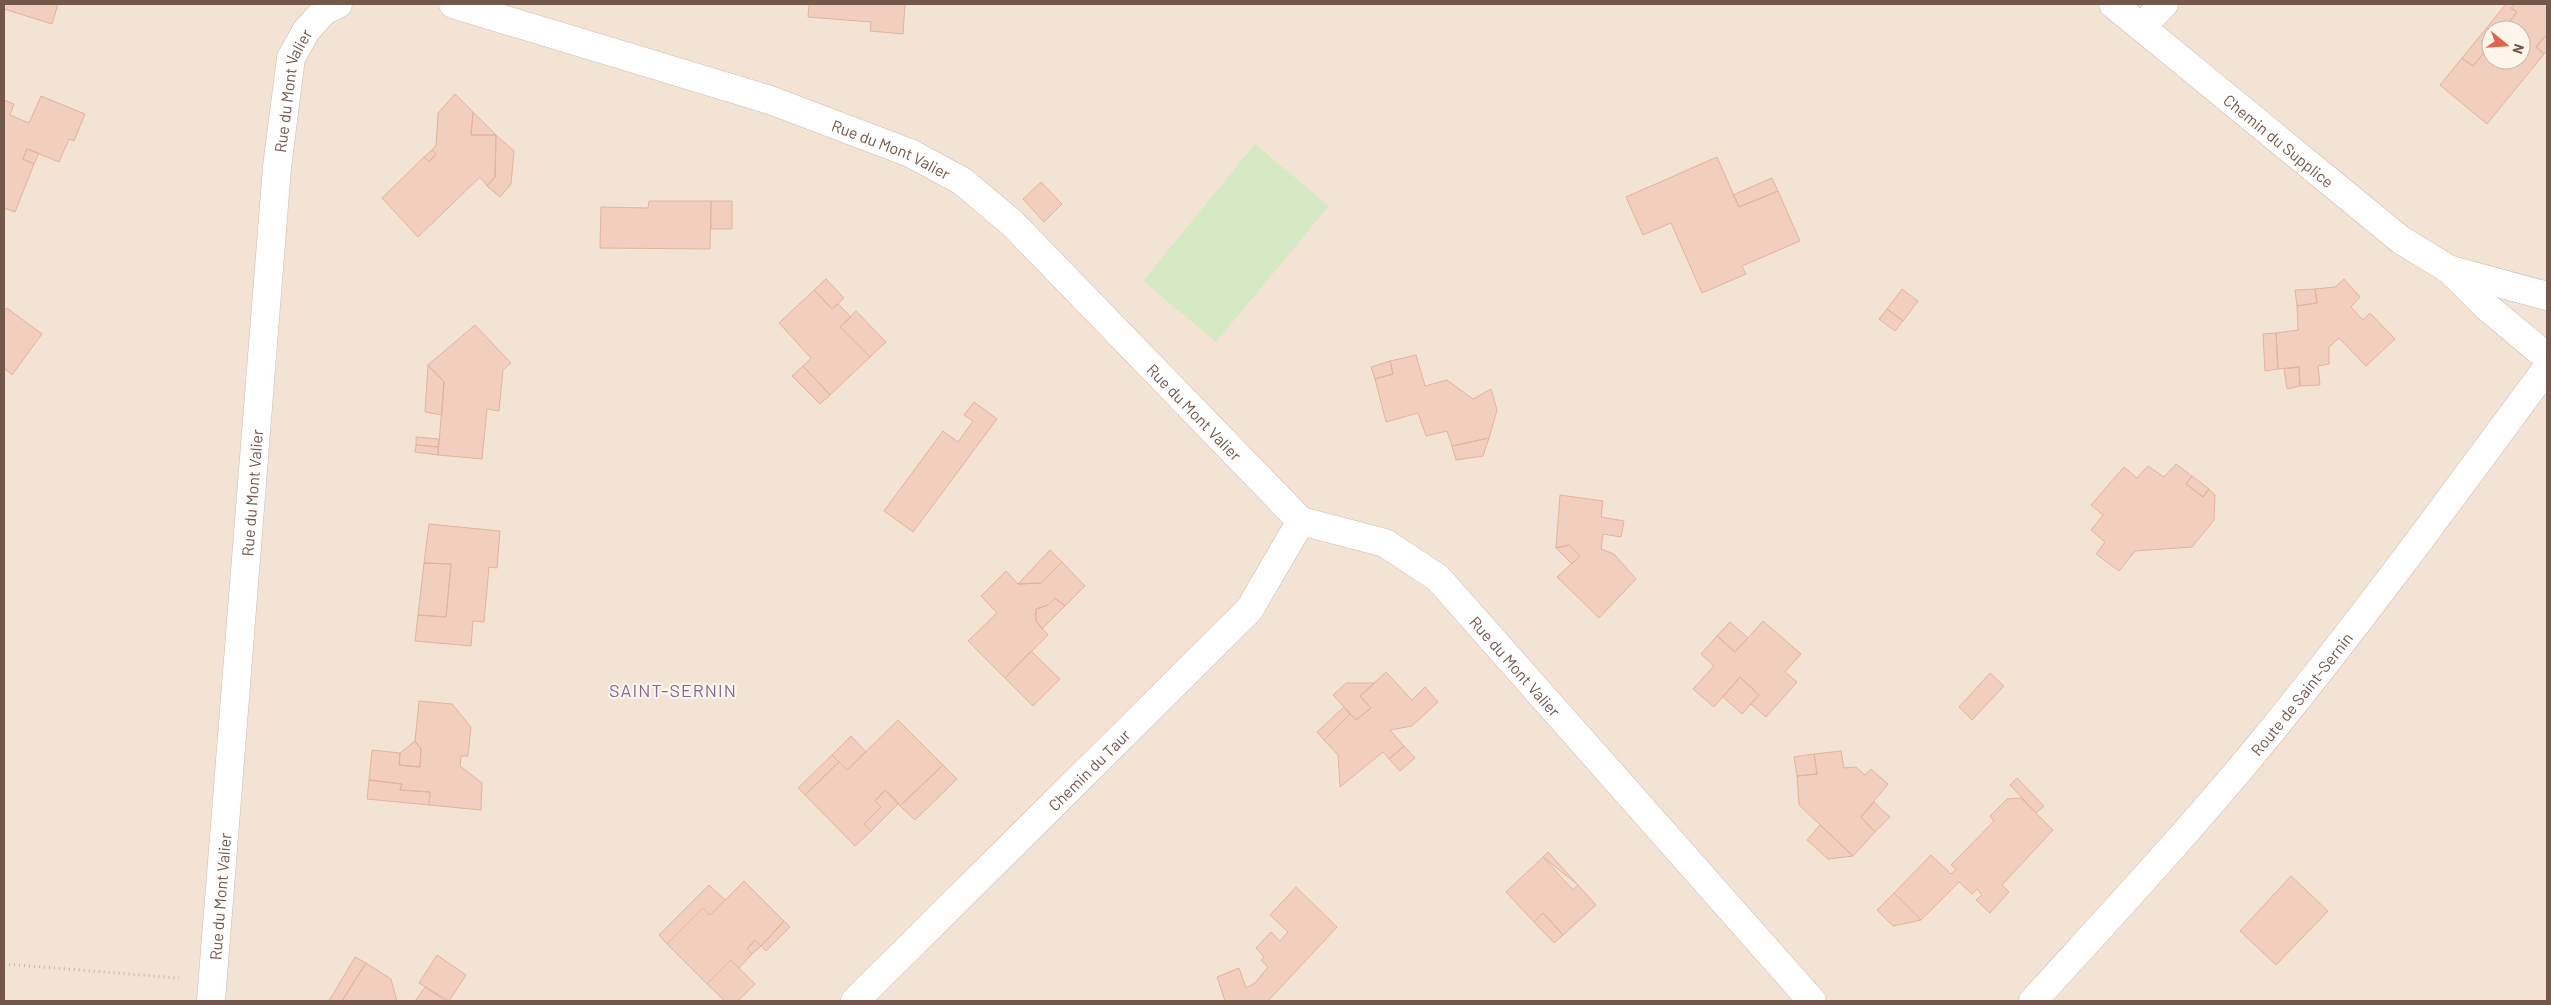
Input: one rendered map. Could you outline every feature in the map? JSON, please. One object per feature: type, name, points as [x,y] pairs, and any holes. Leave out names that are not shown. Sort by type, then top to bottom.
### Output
[{"type":"street","name":"Rue du Mont Valier","points":[[453,4],[770,100],[910,153],[962,181],[1012,223],[1301,521],[1385,543],[1438,578],[1812,1001]]},
{"type":"street","name":"Chemin du Supplice","points":[[2113,4],[2401,240],[2450,270],[2488,307],[2547,357]]},
{"type":"street","points":[[2140,27],[2164,4]]},
{"type":"street","name":"Rue du Mont Valier","points":[[211,991],[277,167],[291,58],[306,31],[327,6]]},
{"type":"street","name":"Chemin du Supplice","points":[[2450,270],[2547,296]]},
{"type":"street","name":"Route de Saint-Sernin","points":[[2033,1001],[2164,857],[2274,728],[2368,610],[2547,368]]},
{"type":"street","name":"Chemin du Taur","points":[[855,1001],[1249,610],[1301,521]]},
{"type":"path","points":[[4,964],[211,991]]},
{"type":"shaded area","points":[[4,4],[2547,4],[2547,1001],[4,1001]]},
{"type":"green space","points":[[1255,144],[1329,206],[1216,342],[1143,281]]},
{"type":"building","points":[[4,4],[58,4],[52,24],[4,9]]},
{"type":"building","points":[[809,4],[905,4],[903,34],[870,31],[871,22],[808,17]]},
{"type":"building","points":[[2506,4],[2515,4],[2511,8],[2517,12],[2511,20],[2493,20]]},
{"type":"building","points":[[2515,4],[2547,4],[2547,38],[2545,36],[2536,47],[2544,54],[2531,70],[2531,20],[2511,20],[2517,12],[2511,8]]},
{"type":"building","points":[[2481,35],[2481,56],[2473,66],[2462,58]]},
{"type":"building","points":[[2545,36],[2547,38],[2547,51],[2544,54],[2536,47]]},
{"type":"building","points":[[2481,56],[2481,70],[2531,70],[2487,124],[2440,85],[2462,58],[2473,66]]},
{"type":"building","points":[[455,94],[473,112],[471,135],[496,135],[495,177],[487,186],[480,177],[418,237],[382,198],[424,157],[429,162],[436,154],[432,150],[436,145],[438,113]]},
{"type":"building","points":[[41,96],[85,114],[74,141],[69,139],[59,162],[27,149],[23,159],[34,164],[15,212],[4,208],[4,100],[14,104],[10,115],[29,123]]},
{"type":"building","points":[[473,112],[496,135],[471,135]]},
{"type":"building","points":[[496,135],[514,151],[511,184],[500,197],[487,186],[495,177]]},
{"type":"building","points":[[27,149],[39,153],[34,164],[23,159]]},
{"type":"building","points":[[432,150],[436,154],[429,162],[424,157]]},
{"type":"building","points":[[1717,157],[1739,207],[1778,191],[1800,241],[1742,266],[1746,274],[1702,293],[1671,223],[1643,235],[1626,197]]},
{"type":"building","points":[[1772,178],[1778,191],[1739,207],[1733,195]]},
{"type":"building","points":[[1041,182],[1062,204],[1044,222],[1023,199]]},
{"type":"building","points":[[649,201],[711,201],[710,249],[600,248],[601,207],[648,208]]},
{"type":"building","points":[[711,201],[732,201],[732,229],[711,229]]},
{"type":"building","points":[[826,279],[844,298],[832,309],[814,290]]},
{"type":"building","points":[[2344,279],[2360,297],[2351,307],[2363,320],[2370,313],[2395,339],[2366,366],[2339,338],[2329,347],[2329,364],[2318,366],[2320,385],[2300,386],[2299,367],[2278,369],[2276,333],[2298,330],[2297,306],[2317,303],[2315,289],[2335,287]]},
{"type":"building","points":[[1902,289],[1918,301],[1903,321],[1887,309]]},
{"type":"building","points":[[2315,289],[2317,303],[2297,306],[2295,290]]},
{"type":"building","points":[[814,290],[832,309],[838,304],[851,317],[840,327],[870,357],[830,395],[803,366],[811,358],[779,323]]},
{"type":"building","points":[[7,308],[42,334],[12,375],[4,368],[4,311]]},
{"type":"building","points":[[1887,309],[1903,321],[1895,331],[1879,319]]},
{"type":"building","points":[[856,311],[886,342],[870,357],[840,327]]},
{"type":"building","points":[[475,325],[511,363],[503,370],[499,411],[487,409],[482,459],[438,455],[444,382],[428,365]]},
{"type":"building","points":[[2276,333],[2278,369],[2265,371],[2263,334]]},
{"type":"building","points":[[1416,355],[1425,386],[1447,380],[1473,399],[1491,389],[1497,410],[1489,438],[1452,446],[1447,431],[1426,436],[1418,413],[1386,422],[1375,379],[1393,374],[1390,361]]},
{"type":"building","points":[[1390,361],[1393,374],[1375,379],[1371,367]]},
{"type":"building","points":[[428,365],[444,382],[442,415],[425,412]]},
{"type":"building","points":[[803,366],[830,395],[820,404],[792,376]]},
{"type":"building","points":[[2299,367],[2300,386],[2287,389],[2284,369]]},
{"type":"building","points":[[974,402],[997,419],[913,532],[884,511],[943,431],[958,442],[973,421],[964,415]]},
{"type":"building","points":[[416,437],[439,439],[438,447],[416,445]]},
{"type":"building","points":[[1489,438],[1483,456],[1456,460],[1452,446]]},
{"type":"building","points":[[416,445],[438,447],[438,455],[415,452]]},
{"type":"building","points":[[2176,464],[2192,476],[2186,484],[2203,497],[2209,489],[2215,495],[2214,520],[2192,547],[2135,551],[2119,571],[2096,554],[2105,542],[2091,530],[2103,515],[2091,505],[2124,467],[2137,478],[2148,466],[2164,477]]},
{"type":"building","points":[[2192,476],[2209,489],[2203,497],[2186,484]]},
{"type":"building","points":[[1560,495],[1603,501],[1601,517],[1624,521],[1621,537],[1603,534],[1601,549],[1614,554],[1636,579],[1599,618],[1557,577],[1580,556],[1569,545],[1556,548]]},
{"type":"building","points":[[429,524],[500,531],[497,568],[489,567],[484,622],[473,621],[471,646],[415,641],[418,615],[446,617],[451,564],[424,563]]},
{"type":"building","points":[[1569,545],[1580,556],[1572,564],[1556,548]]},
{"type":"building","points":[[1050,550],[1062,562],[1041,583],[1018,584]]},
{"type":"building","points":[[1062,562],[1085,586],[1065,606],[1055,598],[1048,605],[1036,609],[1036,621],[1048,635],[1005,678],[968,641],[997,613],[981,596],[1006,571],[1018,584],[1041,583]]},
{"type":"building","points":[[424,563],[451,564],[446,617],[418,615]]},
{"type":"building","points":[[1055,598],[1065,606],[1042,629],[1036,621],[1036,609],[1048,605]]},
{"type":"building","points":[[1763,621],[1801,654],[1785,672],[1797,682],[1766,717],[1751,704],[1759,695],[1740,677],[1714,707],[1693,689],[1714,666],[1701,654],[1717,636],[1735,652]]},
{"type":"building","points":[[1730,622],[1748,638],[1735,652],[1717,636]]},
{"type":"building","points":[[1031,651],[1060,679],[1033,706],[1005,678]]},
{"type":"building","points":[[1386,672],[1412,700],[1425,687],[1438,702],[1412,726],[1390,730],[1404,746],[1389,759],[1383,752],[1340,787],[1338,755],[1324,740],[1350,714],[1356,720],[1371,708],[1360,696]]},
{"type":"building","points":[[1990,673],[2004,686],[1972,720],[1959,707]]},
{"type":"building","points":[[1740,677],[1759,695],[1742,714],[1723,697]]},
{"type":"building","points":[[1346,683],[1375,683],[1360,696],[1371,708],[1356,720],[1333,695]]},
{"type":"building","points":[[419,701],[452,704],[471,727],[468,756],[461,756],[460,766],[482,783],[481,810],[429,805],[430,792],[400,790],[402,784],[369,780],[372,750],[400,753],[399,765],[420,767],[421,749],[415,741]]},
{"type":"building","points":[[1344,707],[1350,714],[1324,740],[1317,732]]},
{"type":"building","points":[[898,720],[943,765],[900,806],[885,790],[875,801],[881,807],[864,824],[871,831],[855,846],[805,795],[839,762],[847,770]]},
{"type":"building","points":[[851,736],[866,752],[847,770],[832,755]]},
{"type":"building","points":[[415,741],[421,749],[420,767],[399,765],[400,753]]},
{"type":"building","points":[[1404,746],[1415,758],[1400,771],[1389,759]]},
{"type":"building","points":[[1841,751],[1844,768],[1856,767],[1865,775],[1871,769],[1888,784],[1861,817],[1875,832],[1853,856],[1799,805],[1797,776],[1817,774],[1814,754]]},
{"type":"building","points":[[1814,754],[1817,774],[1797,776],[1794,757]]},
{"type":"building","points":[[832,755],[839,762],[805,795],[798,788]]},
{"type":"building","points":[[943,765],[957,779],[915,820],[900,806]]},
{"type":"building","points":[[2017,778],[2044,806],[2036,813],[2010,785]]},
{"type":"building","points":[[369,780],[402,784],[400,790],[430,792],[429,805],[367,799]]},
{"type":"building","points":[[885,790],[899,803],[871,831],[864,824],[881,807],[875,801]]},
{"type":"building","points":[[2021,798],[2053,830],[2002,885],[2009,892],[1990,913],[1976,900],[1982,895],[1977,889],[1972,894],[1959,882],[1921,920],[1894,893],[1931,855],[1951,874],[1956,869],[1951,865],[1994,821],[1990,816],[2007,799]]},
{"type":"building","points":[[1874,802],[1890,817],[1875,832],[1861,817]]},
{"type":"building","points":[[1820,825],[1853,856],[1828,859],[1807,840]]},
{"type":"building","points":[[1548,852],[1578,885],[1543,857]]},
{"type":"building","points":[[1543,857],[1573,890],[1578,885],[1596,905],[1563,935],[1543,913],[1534,922],[1506,892]]},
{"type":"building","points":[[2291,876],[2328,911],[2276,965],[2240,931]]},
{"type":"building","points":[[744,881],[784,921],[761,946],[755,940],[747,949],[752,954],[739,968],[731,960],[707,984],[667,944],[703,908],[710,915]]},
{"type":"building","points":[[709,885],[725,900],[710,915],[703,908],[667,944],[659,935]]},
{"type":"building","points":[[1296,887],[1337,927],[1268,1001],[1225,1001],[1217,977],[1239,968],[1246,988],[1255,983],[1268,967],[1261,960],[1264,957],[1256,948],[1271,932],[1280,941],[1288,932],[1270,915]]},
{"type":"building","points":[[1894,893],[1921,920],[1893,926],[1877,910]]},
{"type":"building","points":[[1543,913],[1563,935],[1554,943],[1534,922]]},
{"type":"building","points":[[784,921],[790,927],[766,951],[761,946]]},
{"type":"building","points":[[755,940],[761,946],[752,954],[747,949]]},
{"type":"building","points":[[437,955],[466,975],[449,1001],[419,983]]},
{"type":"building","points":[[355,957],[366,963],[342,1001],[329,1001]]},
{"type":"building","points":[[731,960],[755,984],[738,1001],[725,1001],[707,984]]},
{"type":"building","points":[[366,963],[391,979],[397,1001],[342,1001]]},
{"type":"building","points":[[425,987],[446,1001],[415,1001]]},
{"type":"district","name":"SAINT-SERNIN","points":[[673,690]]}]
